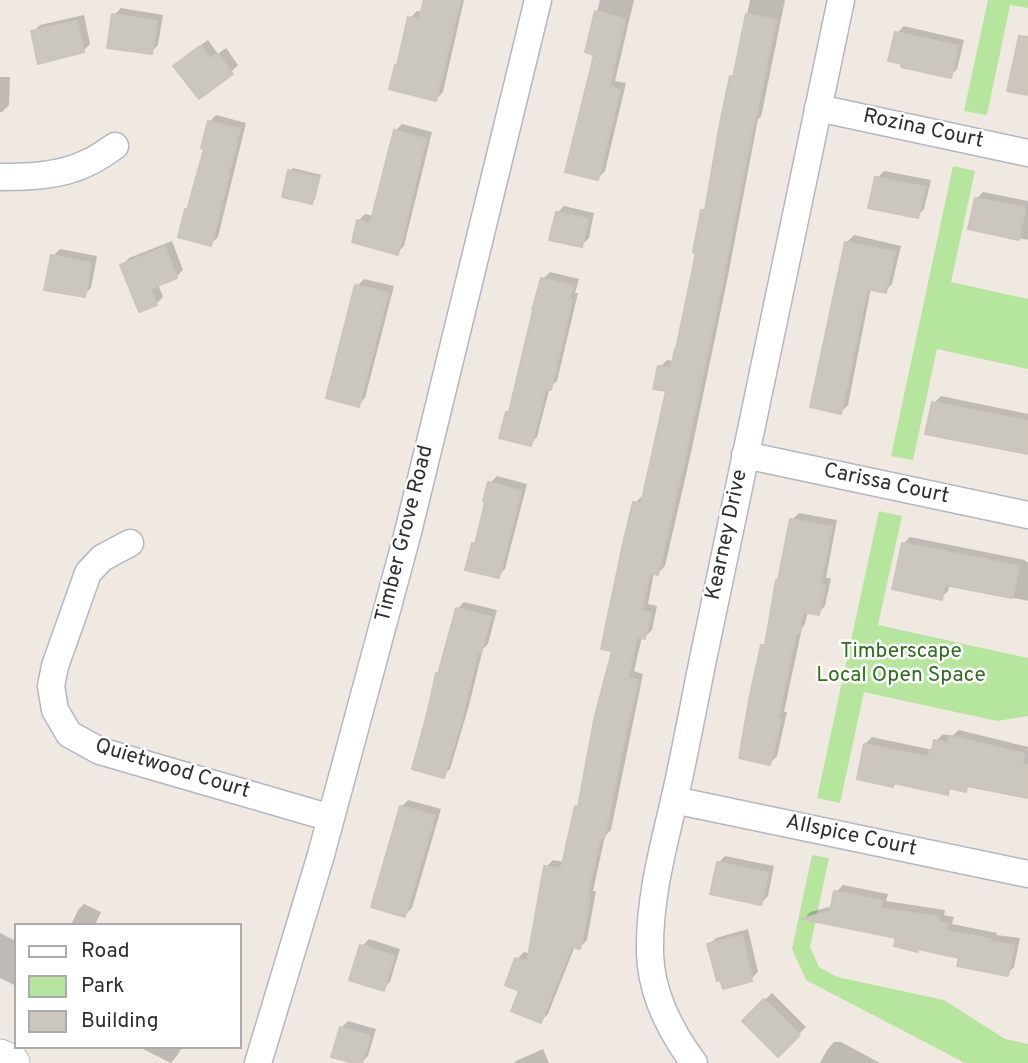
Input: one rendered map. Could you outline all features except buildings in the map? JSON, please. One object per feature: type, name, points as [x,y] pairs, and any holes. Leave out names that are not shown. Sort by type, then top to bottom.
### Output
[{"type":"street","name":"Timber Grove Road","points":[[258,1063],[331,818],[408,532],[538,0]]},
{"type":"street","name":"Kearney Drive","points":[[694,1063],[668,1023],[656,988],[650,957],[650,919],[658,868],[841,0]]},
{"type":"street","name":"Rozina Court","points":[[818,108],[1028,153]]},
{"type":"street","points":[[0,177],[25,177],[67,171],[88,163],[115,146]]},
{"type":"street","name":"Carissa Court","points":[[745,455],[1028,515]]},
{"type":"street","name":"Quietwood Court","points":[[130,542],[102,558],[88,573],[55,666],[51,686],[55,710],[69,734],[100,751],[331,818]]},
{"type":"street","name":"Allspice Court","points":[[674,800],[1028,874]]},
{"type":"street","points":[[0,1058],[11,1063]]},
{"type":"green space","points":[[988,0],[1028,0],[1028,8],[1010,5],[987,115],[964,111]]},
{"type":"green space","points":[[953,166],[975,171],[951,282],[1028,299],[1028,369],[937,349],[913,460],[891,456]]},
{"type":"green space","name":"Timberscape Local Open Space","points":[[879,511],[902,516],[878,625],[1028,658],[1028,716],[997,721],[864,692],[840,803],[817,798]]},
{"type":"green space","points":[[812,855],[829,858],[810,947],[819,967],[837,977],[944,1000],[1005,1039],[1028,1044],[1028,1063],[965,1063],[806,980],[792,949]]}]
